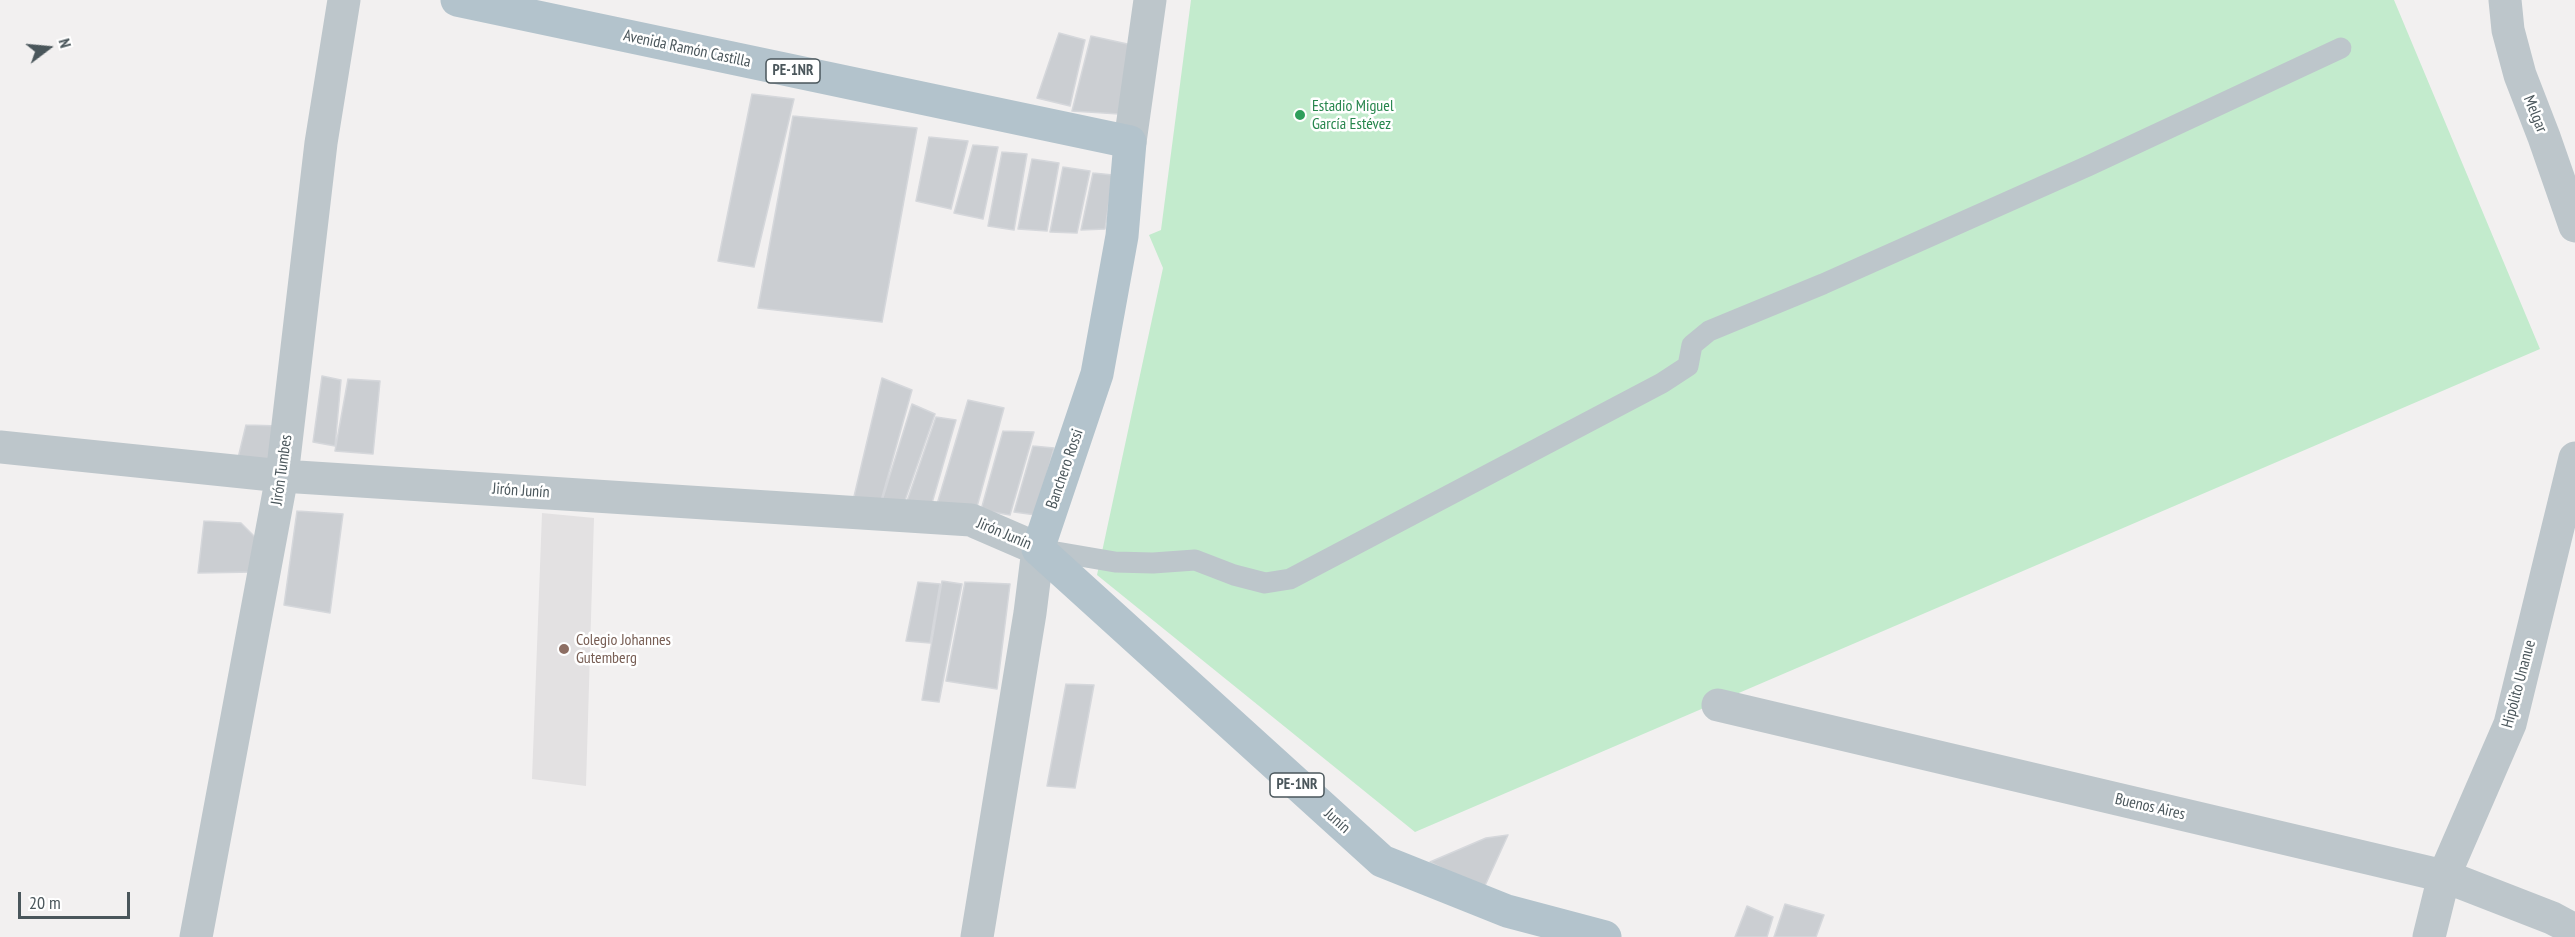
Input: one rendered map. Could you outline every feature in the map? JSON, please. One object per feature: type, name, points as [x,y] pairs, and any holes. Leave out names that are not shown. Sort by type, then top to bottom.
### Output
[{"type":"main road","name":"Avenida Ramón Castilla","points":[[457,0],[1130,142]]},
{"type":"main road","name":"Banchero Rossi","points":[[1038,549],[1097,374],[1122,236],[1130,142]]},
{"type":"main road","name":"Junín","points":[[1038,549],[1382,861],[1507,911],[1605,937]]},
{"type":"street","name":"Jirón Tumbes","points":[[196,937],[282,476],[321,143],[344,0]]},
{"type":"street","name":"Banchero Rossi","points":[[1130,142],[1150,0]]},
{"type":"street","name":"Melgar","points":[[2505,0],[2508,30],[2520,75],[2575,226]]},
{"type":"street","name":"Jirón Junín","points":[[0,447],[282,476],[971,520],[1038,549]]},
{"type":"street","name":"Hipólito Unanue","points":[[2429,937],[2444,876],[2510,724],[2575,458]]},
{"type":"street","name":"Banchero Rossi","points":[[977,937],[1038,549]]},
{"type":"street","name":"Buenos Aires","points":[[1718,705],[2444,876],[2552,918],[2575,930]]},
{"type":"lane","points":[[1038,549],[1115,562],[1195,560],[1233,575],[1265,583],[1290,579],[1662,383],[1688,366],[1692,345],[1709,331],[1823,284],[2078,171],[2341,48]]},
{"type":"shaded area","name":"Colegio Johannes Gutemberg","points":[[542,513],[594,518],[586,786],[532,779]]},
{"type":"green space","points":[[1191,0],[2394,0],[2540,349],[1415,832],[1097,575],[1163,268],[1149,235],[1161,230]]},
{"type":"building","points":[[1059,33],[1085,40],[1070,106],[1037,98]]},
{"type":"building","points":[[1091,36],[1132,45],[1119,114],[1072,111]]},
{"type":"building","points":[[752,94],[794,99],[754,267],[718,261]]},
{"type":"building","points":[[793,116],[917,128],[882,322],[758,308]]},
{"type":"building","points":[[929,137],[968,141],[951,209],[916,201]]},
{"type":"building","points":[[973,145],[998,147],[983,219],[954,213]]},
{"type":"building","points":[[1002,152],[1027,154],[1014,230],[988,226]]},
{"type":"building","points":[[1032,159],[1059,163],[1047,231],[1018,229]]},
{"type":"building","points":[[1063,167],[1090,171],[1077,233],[1050,232]]},
{"type":"building","points":[[1093,173],[1113,175],[1105,229],[1081,230]]},
{"type":"building","points":[[322,376],[341,380],[335,446],[313,442]]},
{"type":"building","points":[[882,378],[912,390],[879,508],[852,505]]},
{"type":"building","points":[[348,379],[380,381],[373,454],[335,451]]},
{"type":"building","points":[[968,400],[1004,408],[975,514],[935,511]]},
{"type":"building","points":[[912,404],[935,414],[902,509],[881,504]]},
{"type":"building","points":[[936,417],[956,420],[930,510],[904,510]]},
{"type":"building","points":[[246,425],[280,426],[268,464],[238,458]]},
{"type":"building","points":[[1003,431],[1034,432],[1010,515],[981,510]]},
{"type":"building","points":[[1033,446],[1054,448],[1036,515],[1014,512]]},
{"type":"building","points":[[297,511],[343,514],[330,613],[284,605]]},
{"type":"building","points":[[204,521],[241,523],[262,544],[254,572],[198,573]]},
{"type":"building","points":[[942,581],[962,584],[939,702],[922,700]]},
{"type":"building","points":[[918,582],[940,584],[930,643],[906,641]]},
{"type":"building","points":[[965,582],[1010,584],[997,689],[946,681]]},
{"type":"building","points":[[1066,684],[1094,685],[1075,788],[1047,786]]},
{"type":"building","points":[[1508,835],[1483,890],[1430,862],[1486,838]]},
{"type":"building","points":[[1785,904],[1824,915],[1816,937],[1774,937]]},
{"type":"building","points":[[1747,906],[1773,917],[1767,937],[1735,937]]},
{"type":"place","name":"Estadio Miguel García Estévez","points":[[1300,115]]},
{"type":"place","name":"Colegio Johannes Gutemberg","points":[[564,649]]}]
